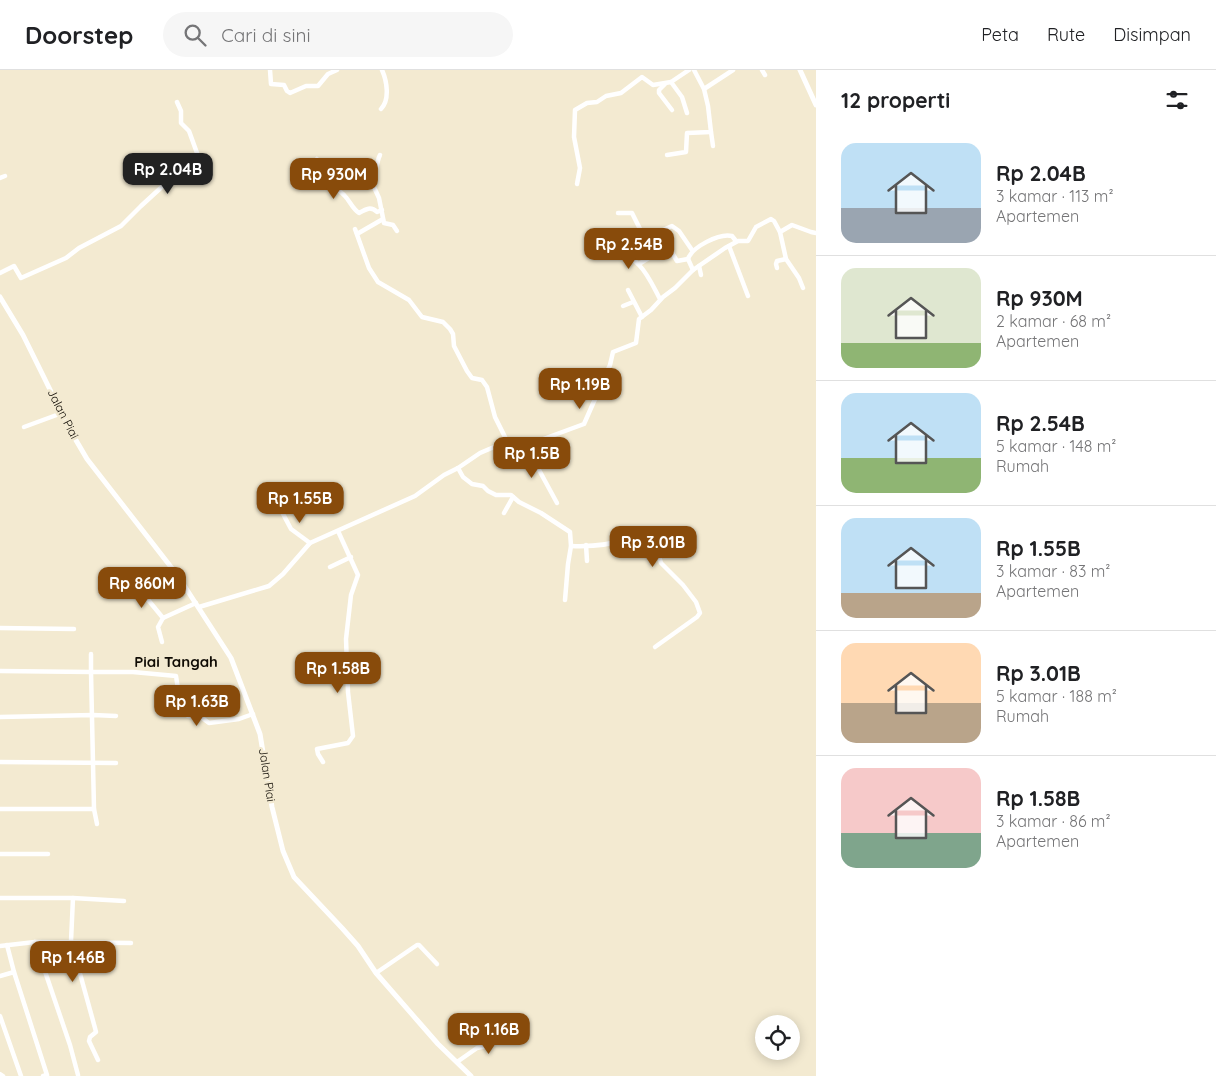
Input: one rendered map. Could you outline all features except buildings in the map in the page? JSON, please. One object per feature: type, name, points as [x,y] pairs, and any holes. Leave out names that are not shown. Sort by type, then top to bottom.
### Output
[{"type":"street","points":[[270,70],[271,84],[284,85],[290,93],[306,86],[318,86],[328,74],[337,70]]},
{"type":"street","points":[[381,109],[385,105],[386,96],[385,78],[382,70]]},
{"type":"street","points":[[577,184],[580,163],[575,143],[575,110],[587,103],[597,102],[606,96],[621,93],[642,77],[652,85],[665,84],[672,82],[689,70]]},
{"type":"street","points":[[694,70],[704,89],[713,146]]},
{"type":"street","points":[[704,89],[732,70]]},
{"type":"street","points":[[762,70],[764,76]]},
{"type":"street","points":[[800,70],[816,105]]},
{"type":"street","points":[[672,82],[682,97],[687,113]]},
{"type":"street","points":[[665,84],[658,93],[672,110]]},
{"type":"street","points":[[0,272],[14,266],[21,278],[66,258],[79,248],[121,226],[165,184],[176,169],[197,155],[189,131],[181,123],[181,111],[177,102]]},
{"type":"street","points":[[667,155],[686,152],[687,133],[711,132]]},
{"type":"street","points":[[380,155],[377,159],[377,167],[375,171],[371,172],[370,177],[376,190],[384,223],[393,225],[397,232]]},
{"type":"street","points":[[317,159],[312,166],[314,170],[328,184],[342,193],[355,210],[359,213],[367,208],[374,209],[377,212],[382,210]]},
{"type":"street","points":[[618,213],[632,213],[652,253],[652,256],[639,264]]},
{"type":"street","points":[[383,219],[356,232],[368,268],[378,282],[409,300],[422,317],[443,322],[450,329],[453,334],[454,346],[467,371],[472,378],[482,380],[487,387],[495,417],[512,449]]},
{"type":"street","points":[[162,642],[158,627],[163,618],[198,605],[268,586],[283,574],[310,543],[415,496],[444,474],[458,468],[490,448],[512,449],[526,446],[548,436],[584,424],[602,379],[610,365],[613,352],[636,342],[638,323],[642,317],[651,310],[660,298],[675,288],[693,270],[736,241],[748,241],[756,227],[771,219],[774,221],[780,232],[786,259],[799,278],[803,288]]},
{"type":"street","points":[[780,232],[792,225],[816,233]]},
{"type":"street","points":[[663,238],[661,231],[672,226],[679,230],[692,250]]},
{"type":"street","points":[[618,234],[627,254],[639,264],[660,298]]},
{"type":"street","points":[[693,270],[688,258],[692,250],[725,235],[732,236],[736,241]]},
{"type":"street","points":[[729,246],[748,296]]},
{"type":"street","points":[[671,251],[677,260],[688,258]]},
{"type":"street","points":[[777,268],[777,261],[786,259]]},
{"type":"street","points":[[699,266],[701,275]]},
{"type":"street","points":[[628,290],[642,317]]},
{"type":"street","name":"Jalan Piai","points":[[0,297],[23,334],[62,413],[87,458],[169,563],[231,658],[253,714],[262,745],[272,807],[289,868],[299,883],[358,946],[376,973],[438,1044],[471,1076]]},
{"type":"street","points":[[623,306],[634,302]]},
{"type":"street","points":[[576,383],[602,379]]},
{"type":"street","points":[[24,427],[62,413]]},
{"type":"street","points":[[526,446],[556,503]]},
{"type":"street","points":[[458,468],[463,476],[472,484],[483,486],[493,494],[511,495],[568,530],[571,534],[571,546],[565,600]]},
{"type":"street","points":[[504,513],[513,497]]},
{"type":"street","points":[[282,512],[291,530],[310,543]]},
{"type":"street","points":[[571,546],[586,546],[625,540],[644,530],[649,531],[661,563],[683,585],[696,602],[700,613],[698,617],[655,646]]},
{"type":"street","points":[[323,762],[318,754],[318,749],[348,743],[353,736],[348,692],[346,647],[351,595],[358,575],[338,532]]},
{"type":"street","points":[[586,546],[587,561]]},
{"type":"street","points":[[330,567],[351,557]]},
{"type":"street","points":[[126,573],[163,618]]},
{"type":"street","points":[[113,594],[132,581]]},
{"type":"street","points":[[0,628],[74,628]]},
{"type":"street","points":[[91,654],[92,762],[96,824]]},
{"type":"street","points":[[0,671],[134,672],[176,676],[180,702],[185,714],[188,716],[201,717],[208,722],[239,719],[253,714]]},
{"type":"street","points":[[0,717],[116,716]]},
{"type":"street","points":[[0,762],[116,763]]},
{"type":"street","points":[[0,809],[94,809]]},
{"type":"street","points":[[0,854],[48,854]]},
{"type":"street","points":[[0,898],[73,898],[124,901]]},
{"type":"street","points":[[73,898],[71,941],[96,1028],[96,1032],[89,1040],[98,1060]]},
{"type":"street","points":[[0,946],[35,942],[71,941],[132,943]]},
{"type":"street","points":[[35,942],[70,1045],[78,1075]]},
{"type":"street","points":[[7,944],[46,1076]]},
{"type":"street","points":[[376,973],[416,945],[419,945],[437,964]]},
{"type":"street","points":[[0,976],[14,972]]},
{"type":"street","points":[[0,1016],[20,1076]]},
{"type":"street","points":[[457,1062],[477,1048],[492,1044],[510,1034],[515,1034],[523,1042]]},
{"type":"district","name":"Piai Tangah","points":[[176,662]]}]
